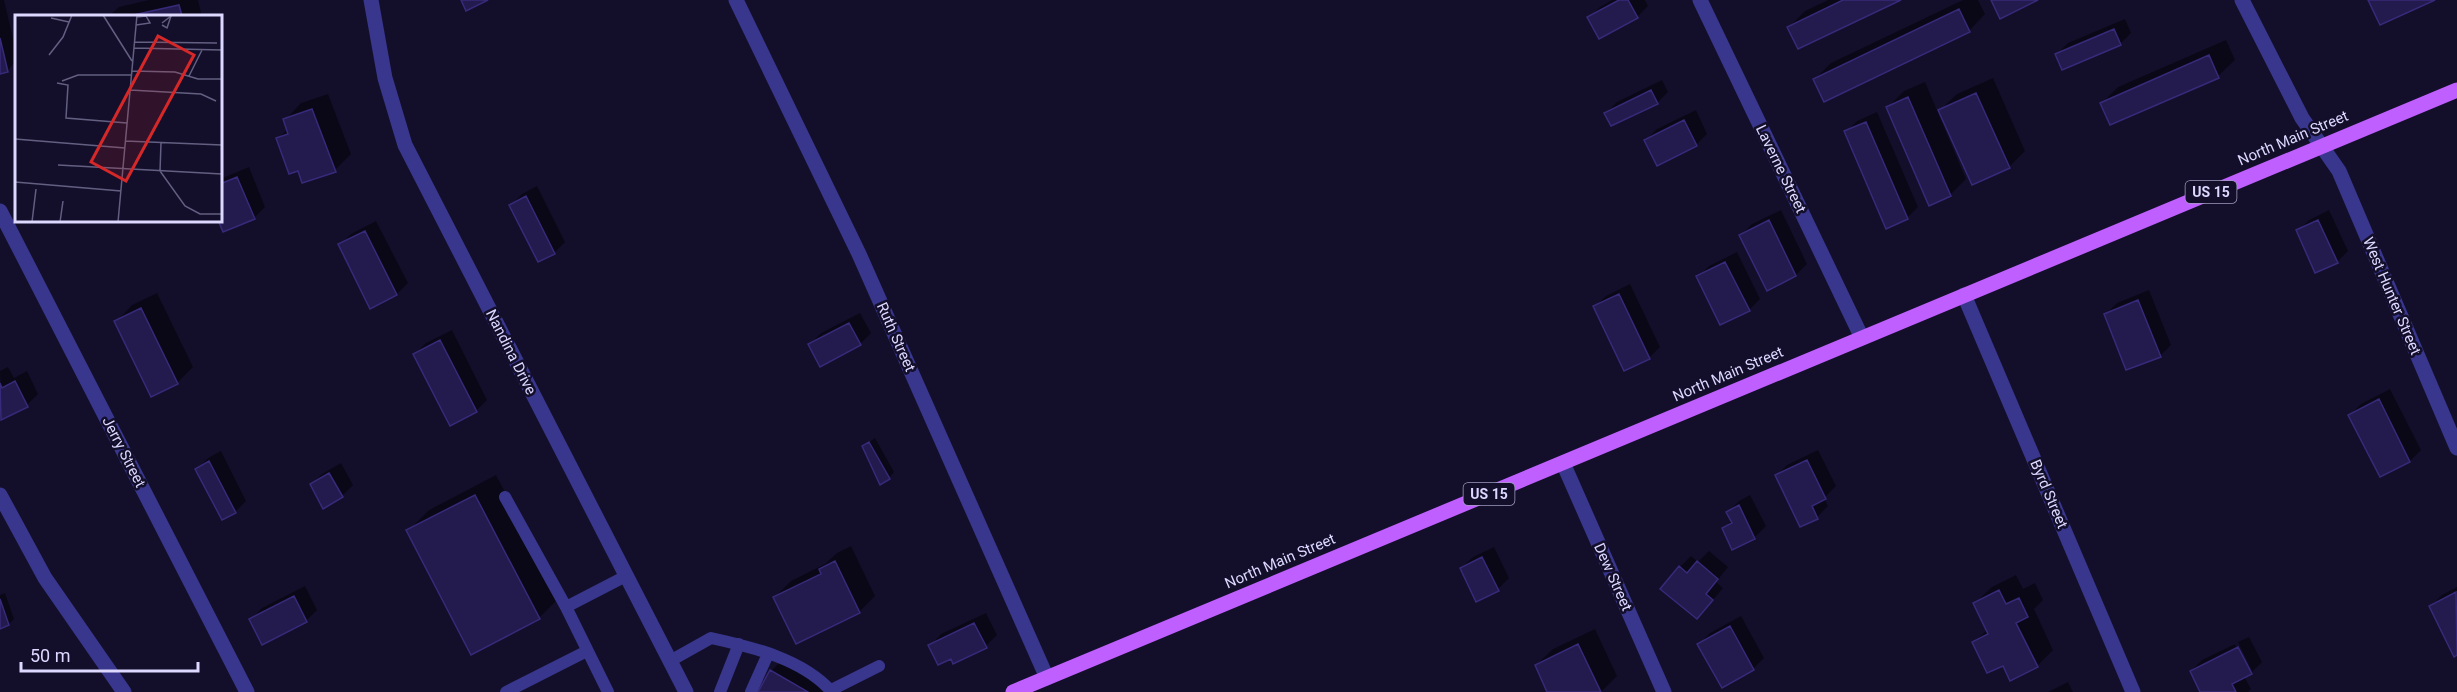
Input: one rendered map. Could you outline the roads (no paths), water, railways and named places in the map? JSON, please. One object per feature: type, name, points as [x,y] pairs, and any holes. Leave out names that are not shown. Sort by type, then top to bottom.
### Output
[{"type":"main road","name":"North Main Street","points":[[1013,692],[2457,90]]},
{"type":"street","name":"Nandina Drive","points":[[371,0],[385,78],[405,145],[686,692]]},
{"type":"street","name":"Ruth Street","points":[[736,0],[859,254],[1047,678]]},
{"type":"street","name":"Laverne Street","points":[[1700,0],[1862,338]]},
{"type":"street","name":"West Hunter Street","points":[[2242,0],[2302,118],[2339,171],[2457,448]]},
{"type":"street","name":"Jerry Street","points":[[0,211],[247,692]]},
{"type":"street","name":"Byrd Street","points":[[1964,295],[2133,692]]},
{"type":"street","name":"Dew Street","points":[[1563,463],[1664,692]]},
{"type":"street","points":[[0,495],[45,578],[124,692]]},
{"type":"lane","points":[[505,497],[566,607],[608,692]]},
{"type":"lane","points":[[566,607],[626,576]]},
{"type":"lane","points":[[670,661],[711,638],[768,654],[809,672],[832,691],[879,666]]},
{"type":"lane","points":[[720,692],[739,644]]},
{"type":"lane","points":[[506,692],[587,651]]},
{"type":"lane","points":[[751,692],[768,654]]}]
